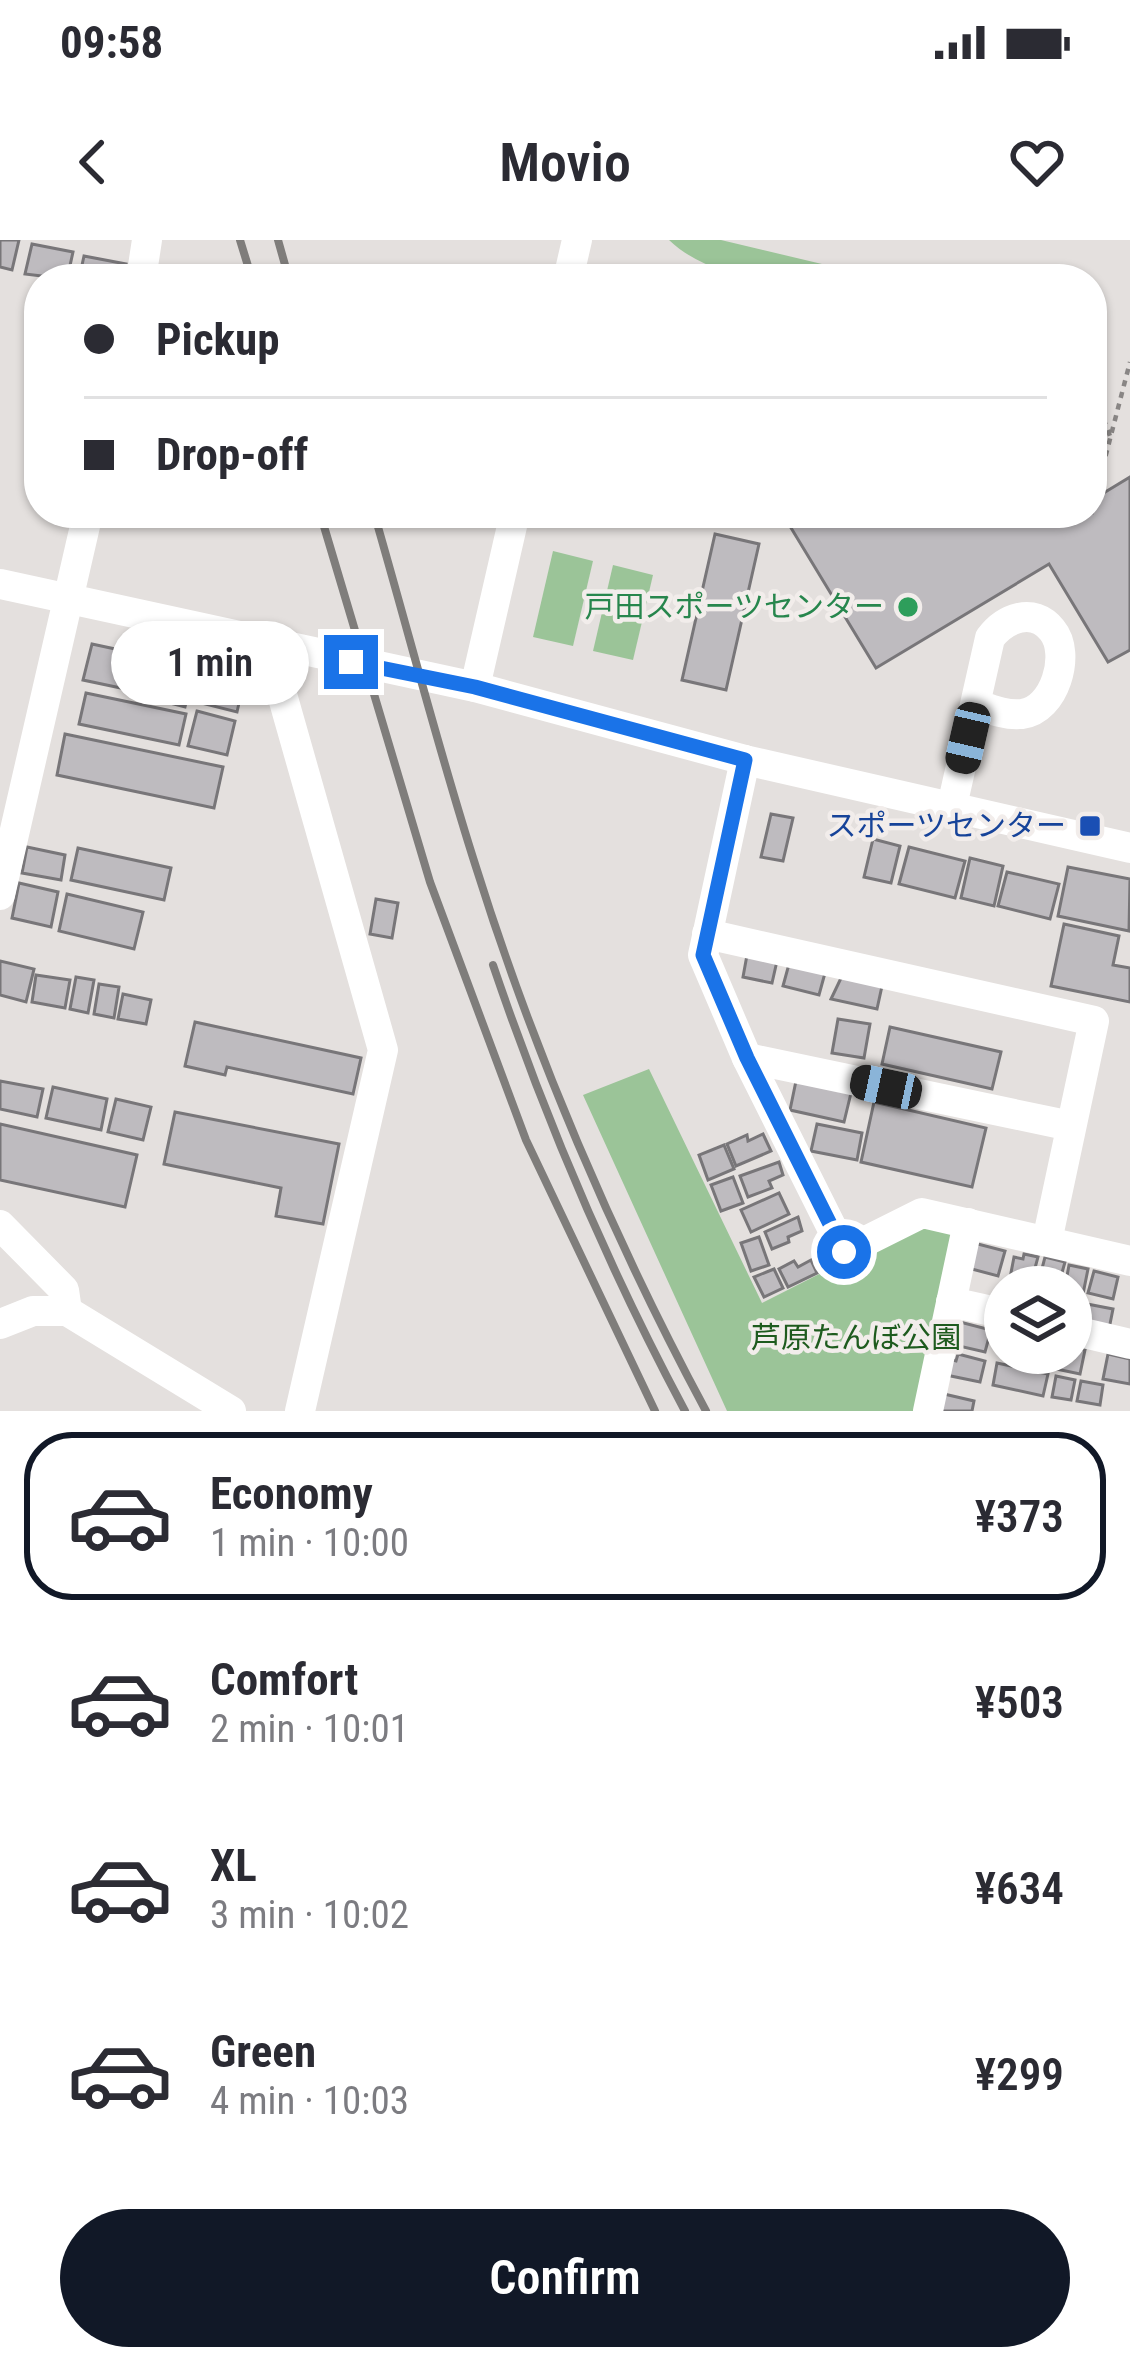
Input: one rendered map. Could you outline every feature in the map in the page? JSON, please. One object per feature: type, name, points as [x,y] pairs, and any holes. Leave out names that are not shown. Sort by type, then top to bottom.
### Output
[{"type":"street","points":[[0,895],[85,528]]},
{"type":"street","points":[[475,687],[511,528]]},
{"type":"street","points":[[0,584],[475,687],[745,760],[1130,848]]},
{"type":"street","points":[[268,645],[383,1050],[300,1411]]},
{"type":"street","points":[[952,806],[976,704]]},
{"type":"street","points":[[745,760],[703,955],[747,1058],[844,1252],[922,1213],[1130,1261]]},
{"type":"street","points":[[707,934],[1094,1021],[1047,1241]]},
{"type":"street","points":[[747,1058],[1071,1126]]},
{"type":"street","points":[[928,1411],[968,1223]]},
{"type":"street","points":[[0,1226],[64,1291],[67,1311]]},
{"type":"street","points":[[951,1302],[984,1310]]},
{"type":"street","points":[[0,1324],[33,1311],[67,1311],[231,1411]]},
{"type":"street","points":[[1092,1335],[1130,1344]]},
{"type":"path","points":[[1107,452],[1130,362]]},
{"type":"path","points":[[1107,428],[1111,439]]},
{"type":"green space","points":[[669,240],[721,240],[822,264],[707,264]]},
{"type":"green space","points":[[553,551],[593,561],[573,646],[533,637]]},
{"type":"green space","points":[[613,565],[653,575],[633,660],[593,651]]},
{"type":"green space","name":"芦原たんぼ公園","points":[[649,1069],[762,1303],[918,1224],[956,1231],[915,1411],[727,1411],[583,1095]]},
{"type":"building","points":[[0,240],[19,240],[12,270],[0,267]]},
{"type":"building","points":[[32,244],[73,252],[70,264],[27,264]]},
{"type":"building","points":[[84,256],[126,264],[82,264]]},
{"type":"building","name":"戸田スポーツセンター","points":[[1130,477],[1130,650],[1108,662],[1049,564],[876,668],[791,528],[1107,528],[1107,491]]},
{"type":"building","points":[[715,534],[759,544],[726,690],[682,680]]},
{"type":"building","points":[[92,644],[157,658],[149,694],[83,680]]},
{"type":"building","points":[[167,664],[194,670],[185,707],[158,700]]},
{"type":"building","points":[[220,672],[245,676],[237,712],[205,704],[209,684],[217,686]]},
{"type":"building","points":[[86,693],[186,714],[179,745],[79,724]]},
{"type":"building","points":[[197,711],[235,721],[227,755],[188,746]]},
{"type":"building","points":[[65,734],[223,767],[214,808],[57,775]]},
{"type":"building","points":[[771,814],[793,818],[783,861],[761,857]]},
{"type":"building","points":[[873,839],[900,846],[891,883],[864,877]]},
{"type":"building","points":[[27,847],[65,855],[61,880],[22,873]]},
{"type":"building","points":[[909,847],[965,861],[955,898],[899,884]]},
{"type":"building","points":[[78,848],[171,868],[164,900],[71,880]]},
{"type":"building","points":[[970,858],[1003,866],[994,906],[961,898]]},
{"type":"building","points":[[1068,867],[1130,879],[1129,931],[1058,916]]},
{"type":"building","points":[[1007,872],[1059,884],[1050,919],[998,906]]},
{"type":"building","points":[[19,883],[58,892],[51,927],[12,918]]},
{"type":"building","points":[[67,894],[143,912],[134,949],[59,931]]},
{"type":"building","points":[[376,899],[398,903],[392,938],[370,934]]},
{"type":"building","points":[[1064,924],[1119,936],[1113,965],[1130,968],[1130,1002],[1051,986]]},
{"type":"building","points":[[747,955],[777,961],[772,983],[743,977]]},
{"type":"building","points":[[0,961],[34,969],[26,1002],[0,995]]},
{"type":"building","points":[[789,964],[825,973],[819,995],[783,986]]},
{"type":"building","points":[[36,975],[70,980],[65,1008],[32,1002]]},
{"type":"building","points":[[842,976],[882,986],[877,1009],[831,999]]},
{"type":"building","points":[[76,977],[94,980],[88,1013],[70,1009]]},
{"type":"building","points":[[99,984],[119,987],[114,1018],[94,1014]]},
{"type":"building","points":[[123,994],[151,1000],[146,1024],[118,1019]]},
{"type":"building","points":[[838,1019],[870,1024],[864,1058],[832,1053]]},
{"type":"building","points":[[195,1022],[361,1058],[353,1094],[227,1067],[225,1075],[185,1066]]},
{"type":"building","points":[[890,1027],[1001,1052],[992,1089],[882,1064]]},
{"type":"building","points":[[0,1081],[43,1089],[37,1117],[0,1109]]},
{"type":"building","points":[[796,1081],[851,1093],[844,1122],[790,1110]]},
{"type":"building","points":[[53,1087],[107,1099],[101,1130],[46,1118]]},
{"type":"building","points":[[116,1099],[151,1107],[143,1140],[108,1132]]},
{"type":"building","points":[[874,1102],[986,1128],[972,1187],[861,1162]]},
{"type":"building","points":[[175,1112],[339,1144],[323,1224],[276,1216],[281,1188],[164,1164]]},
{"type":"building","points":[[0,1124],[137,1155],[125,1207],[0,1180]]},
{"type":"building","points":[[817,1124],[862,1133],[857,1160],[811,1151]]},
{"type":"building","points":[[763,1134],[771,1151],[736,1166],[727,1144]]},
{"type":"building","points":[[724,1145],[734,1169],[708,1180],[699,1155]]},
{"type":"building","points":[[779,1162],[783,1175],[769,1181],[772,1188],[748,1197],[740,1176]]},
{"type":"building","points":[[733,1177],[743,1203],[721,1211],[711,1185]]},
{"type":"building","points":[[779,1193],[789,1214],[751,1232],[741,1210]]},
{"type":"building","points":[[798,1217],[802,1231],[772,1249],[765,1232]]},
{"type":"building","points":[[759,1237],[769,1265],[751,1271],[741,1243]]},
{"type":"building","points":[[974,1243],[1005,1251],[1001,1266],[984,1266],[984,1272],[968,1268]]},
{"type":"building","points":[[1024,1254],[1038,1257],[1036,1266],[1012,1266],[1014,1257],[1023,1259]]},
{"type":"building","points":[[1045,1257],[1065,1262],[1064,1266],[1043,1266]]},
{"type":"building","points":[[811,1260],[817,1273],[788,1287],[779,1269],[794,1261],[798,1267]]},
{"type":"building","points":[[774,1269],[783,1288],[764,1297],[754,1277]]},
{"type":"building","points":[[1094,1271],[1118,1277],[1113,1299],[1092,1294]]},
{"type":"building","points":[[1092,1305],[1113,1309],[1109,1329],[1092,1326]]},
{"type":"building","points":[[956,1321],[984,1328],[984,1352],[950,1344]]},
{"type":"building","points":[[958,1354],[984,1361],[980,1382],[946,1375],[949,1359],[956,1361]]},
{"type":"building","points":[[1108,1354],[1130,1359],[1130,1384],[1103,1379]]},
{"type":"building","points":[[995,1374],[1048,1374],[1043,1396],[993,1385]]},
{"type":"building","points":[[1056,1376],[1075,1380],[1071,1400],[1052,1397]]},
{"type":"building","points":[[1081,1381],[1103,1385],[1100,1405],[1077,1401]]},
{"type":"building","points":[[944,1394],[974,1401],[972,1411],[940,1411]]},
{"type":"railway","points":[[240,240],[247,264]]},
{"type":"railway","points":[[278,240],[285,264]]},
{"type":"railway","points":[[324,528],[430,882],[526,1140],[655,1411]]},
{"type":"railway","points":[[378,528],[461,820],[523,1004],[608,1212],[706,1411]]},
{"type":"railway","points":[[493,965],[580,1192],[685,1411]]},
{"type":"place","name":"戸田スポーツセンター","points":[[908,607]]},
{"type":"place","name":"スポーツセンター","points":[[1090,826]]},
{"type":"route","points":[[351,662],[475,687],[745,760],[703,955],[747,1058],[844,1252]]}]
